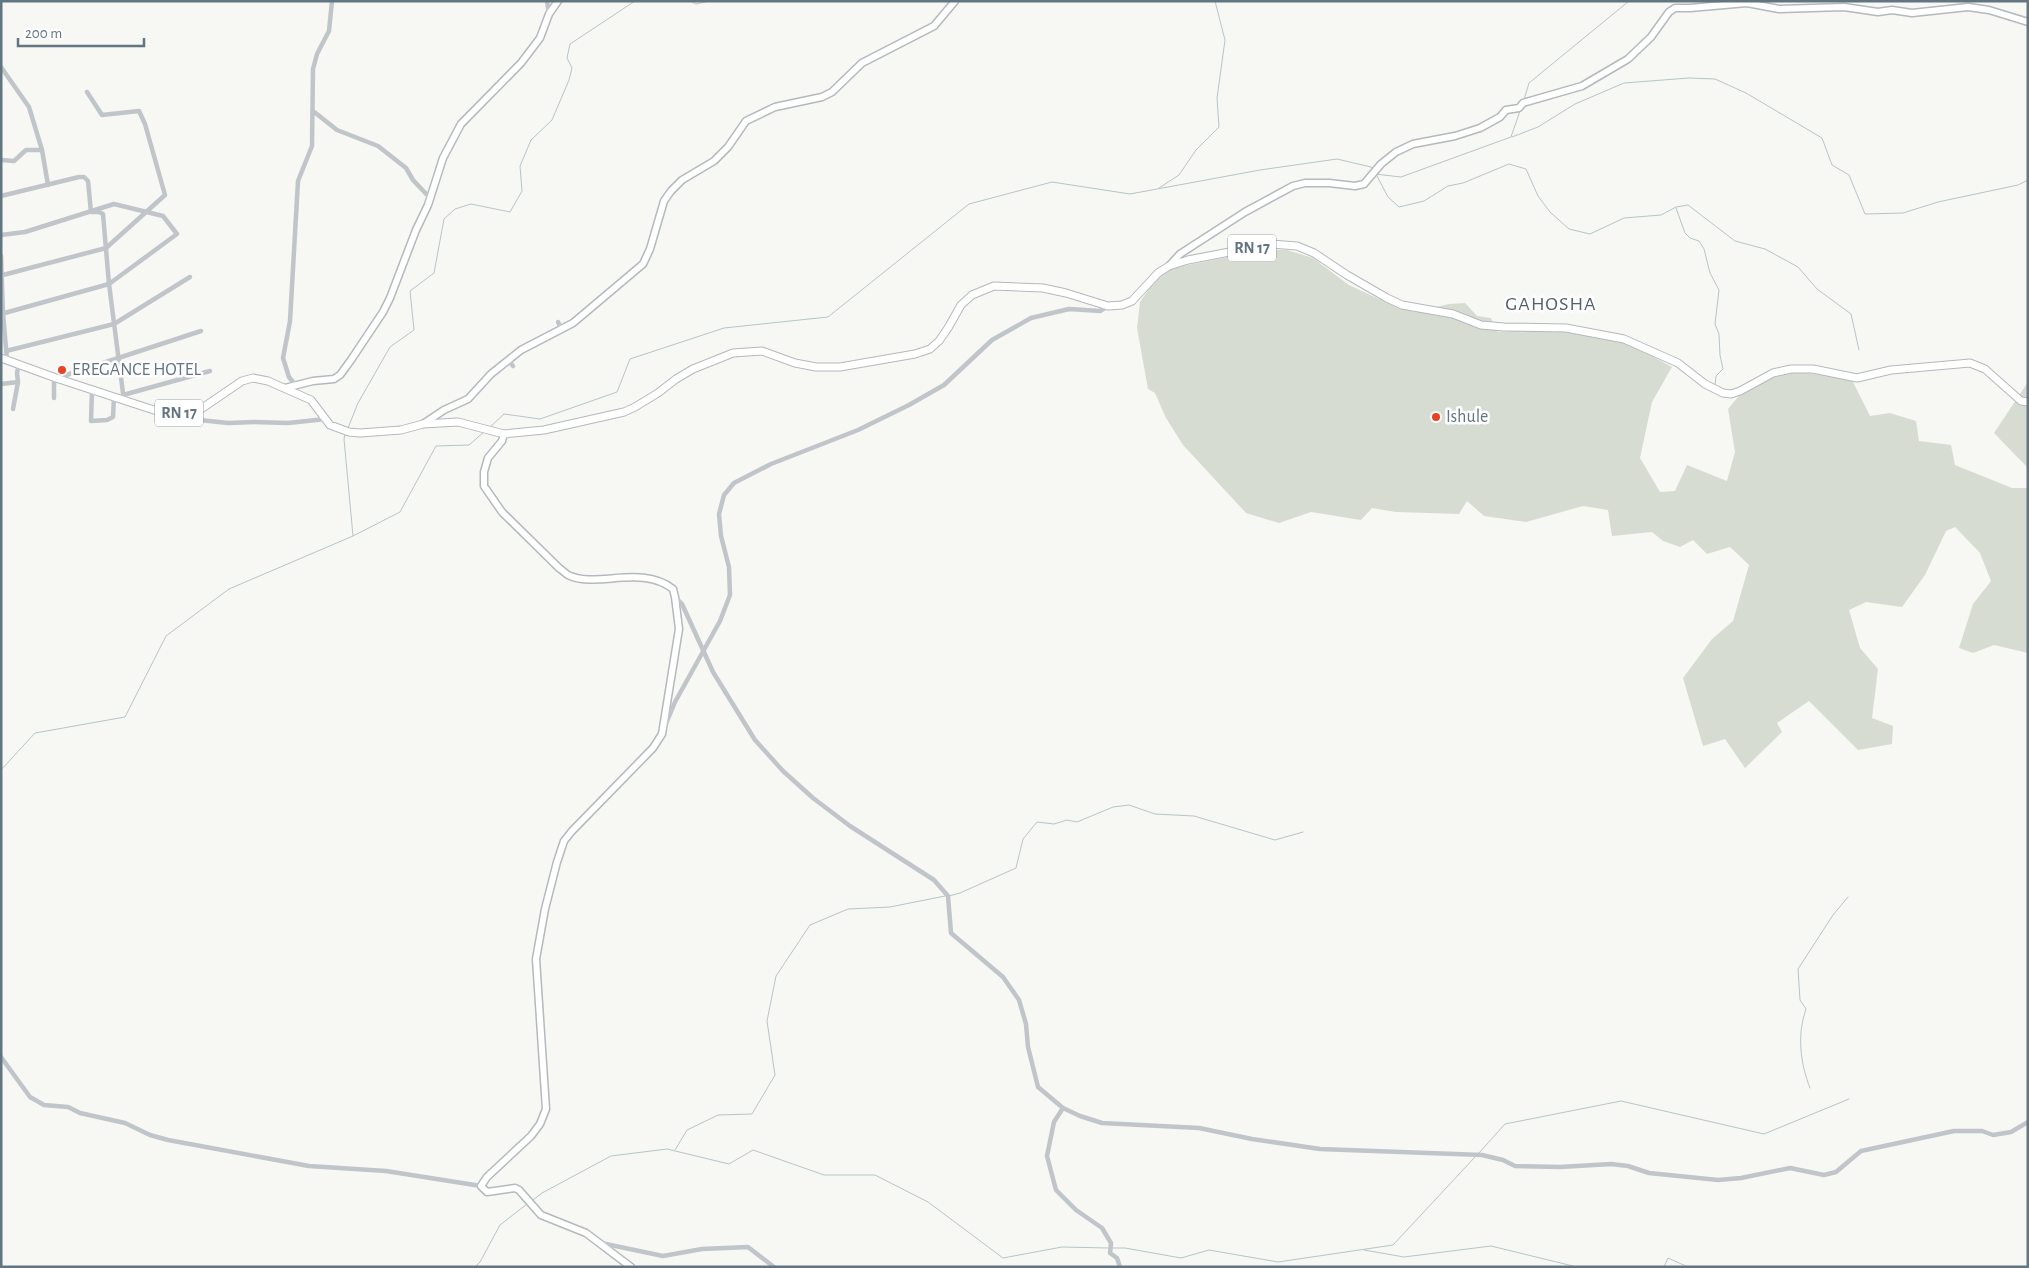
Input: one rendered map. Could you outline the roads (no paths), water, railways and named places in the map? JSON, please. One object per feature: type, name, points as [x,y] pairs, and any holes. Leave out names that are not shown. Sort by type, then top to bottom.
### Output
[{"type":"main road","name":"RN 17","points":[[5,356],[19,364],[55,378],[114,398],[124,398],[163,414],[201,409],[242,381],[253,378],[268,381],[311,400],[330,425],[349,432],[375,434],[423,424],[458,422],[504,434],[544,430],[624,412],[643,402],[693,369],[733,353],[762,351],[795,363],[816,367],[840,367],[915,354],[930,349],[939,341],[961,305],[972,295],[994,286],[1043,288],[1066,292],[1108,306],[1122,306],[1132,301],[1158,273],[1169,266],[1188,260],[1271,244],[1290,245],[1314,253],[1347,275],[1386,298],[1402,305],[1452,314],[1482,325],[1566,328],[1624,339],[1678,363],[1705,384],[1722,393],[1731,394],[1740,391],[1773,373],[1791,369],[1819,370],[1857,378],[1891,370],[1970,363],[1984,368],[2021,401],[2028,402]]},
{"type":"street","points":[[296,387],[289,377],[283,358],[290,321],[298,181],[312,146],[313,68],[317,54],[329,31],[332,1]]},
{"type":"street","points":[[548,1],[549,14]]},
{"type":"street","points":[[285,388],[296,387],[313,381],[334,379],[340,375],[351,360],[383,312],[430,198],[443,158],[465,118],[512,74],[540,38],[549,14],[558,1]]},
{"type":"street","points":[[423,424],[444,410],[468,399],[508,359],[521,350],[573,323],[602,295],[643,264],[650,249],[664,201],[671,191],[682,180],[714,161],[728,147],[746,121],[775,107],[822,97],[832,92],[862,63],[934,26],[955,1]]},
{"type":"street","points":[[1169,266],[1187,250],[1245,212],[1293,186],[1305,183],[1360,185],[1367,182],[1387,158],[1405,147],[1480,128],[1500,117],[1509,109],[1519,108],[1522,103],[1582,86],[1628,59],[1651,37],[1674,8],[1746,3],[1779,9],[1844,7],[1878,12],[1892,10],[1912,13],[1968,7],[1989,10],[2028,22]]},
{"type":"street","points":[[1,67],[29,107],[42,150],[48,185]]},
{"type":"street","points":[[3,275],[106,248],[164,195],[145,124],[139,112],[102,115],[87,92]]},
{"type":"street","points":[[313,111],[337,130],[378,146],[406,168],[413,180],[430,198]]},
{"type":"street","points":[[1,160],[14,161],[26,150],[42,150]]},
{"type":"street","points":[[1,196],[84,177],[88,181],[91,212]]},
{"type":"street","points":[[1,236],[25,232],[114,204],[163,216],[177,234],[109,284],[2,314]]},
{"type":"street","points":[[91,212],[103,214],[109,284],[124,398],[210,371]]},
{"type":"street","points":[[1,256],[5,356],[114,324],[190,277]]},
{"type":"street","points":[[481,1186],[531,1136],[540,1124],[546,1109],[536,959],[545,909],[564,841],[653,748],[662,734],[703,650],[720,621],[730,596],[729,567],[721,536],[719,514],[724,495],[734,483],[771,464],[858,430],[944,385],[992,340],[1031,318],[1069,309],[1100,311],[1108,306]]},
{"type":"street","points":[[558,322],[562,330]]},
{"type":"street","points":[[54,398],[55,378],[201,331]]},
{"type":"street","points":[[508,359],[513,366]]},
{"type":"street","points":[[13,409],[19,364]]},
{"type":"street","points":[[1,384],[18,382]]},
{"type":"street","points":[[92,390],[91,421],[107,420],[113,417],[114,398]]},
{"type":"street","points":[[171,414],[182,418],[228,424],[254,422],[288,424],[310,419],[327,419]]},
{"type":"street","points":[[504,434],[502,441],[488,458],[484,486],[502,512],[559,568],[568,575],[583,578],[637,578],[658,581],[670,587],[675,597],[679,620],[662,734]]},
{"type":"street","points":[[675,597],[682,604],[713,672],[755,740],[783,770],[814,798],[850,826],[934,880],[948,896],[951,933],[1003,977],[1019,1000],[1026,1024],[1028,1047],[1038,1087],[1063,1108],[1080,1116],[1102,1122],[1199,1128],[1252,1140],[1320,1149],[1482,1155],[1504,1160],[1515,1166],[1560,1167],[1611,1164],[1649,1173],[1718,1180],[1741,1178],[1790,1168],[1824,1175],[1836,1172],[1861,1151],[1954,1131],[1982,1131],[1993,1135],[2011,1132],[2028,1122]]},
{"type":"street","points":[[1,1057],[30,1097],[44,1106],[68,1107],[80,1113],[125,1123],[150,1135],[168,1140],[309,1166],[386,1171],[481,1186],[487,1192],[515,1188],[541,1215],[576,1228],[601,1243],[631,1267]]},
{"type":"street","points":[[1063,1108],[1054,1122],[1047,1156],[1056,1190],[1076,1210],[1102,1228],[1111,1243],[1110,1253],[1117,1258],[1120,1267]]},
{"type":"street","points":[[1624,1166],[1625,1171]]},
{"type":"street","points":[[601,1243],[663,1256],[702,1248],[748,1247],[774,1267]]},
{"type":"waterway","points":[[348,428],[358,403],[390,347],[414,330],[410,291],[434,273],[444,219],[455,209],[471,204],[510,212],[522,191],[520,166],[531,140],[552,120],[569,80],[572,68],[567,58],[570,44],[635,1]]},
{"type":"waterway","points":[[690,1],[696,4],[709,1]]},
{"type":"waterway","points":[[1159,188],[1179,175],[1196,150],[1219,127],[1217,98],[1225,40],[1215,1]]},
{"type":"waterway","points":[[1524,100],[1529,83],[1629,1]]},
{"type":"waterway","points":[[1512,137],[1538,127],[1575,104],[1624,83],[1689,78],[1715,79],[1746,93],[1822,138],[1832,165],[1849,175],[1865,214],[1903,213],[1938,202],[2018,185],[2028,180]]},
{"type":"waterway","points":[[1375,174],[1401,177],[1511,137],[1520,111]]},
{"type":"waterway","points":[[489,428],[504,414],[540,419],[617,392],[630,359],[724,328],[828,317],[969,204],[1052,182],[1130,194],[1260,170],[1337,159],[1371,167],[1373,170]]},
{"type":"waterway","points":[[1376,174],[1388,197],[1399,207],[1424,201],[1448,186],[1463,183],[1509,164],[1526,169],[1538,196],[1550,212],[1569,229],[1590,234],[1624,218],[1661,215],[1676,207],[1688,205],[1735,241],[1765,249],[1798,267],[1817,289],[1851,314],[1859,350]]},
{"type":"waterway","points":[[1676,208],[1685,233],[1690,238],[1699,241],[1704,249],[1710,273],[1719,290],[1715,324],[1719,334],[1723,369],[1716,376],[1715,385]]},
{"type":"waterway","points":[[353,536],[400,512],[436,446],[469,445],[484,432]]},
{"type":"waterway","points":[[1,770],[35,733],[125,717],[166,636],[229,589],[353,536],[345,434]]},
{"type":"waterway","points":[[949,896],[1016,868],[1023,839],[1037,822],[1054,824],[1067,820],[1077,822],[1113,807],[1129,805],[1155,814],[1194,816],[1275,840],[1303,832]]},
{"type":"waterway","points":[[675,1150],[687,1130],[718,1115],[752,1114],[775,1075],[767,1021],[776,976],[810,925],[848,909],[890,907],[945,896]]},
{"type":"waterway","points":[[1810,1088],[1802,1058],[1801,1029],[1806,1009],[1800,1000],[1798,969],[1833,915],[1848,897]]},
{"type":"waterway","points":[[1478,1154],[1505,1124],[1621,1101],[1764,1134],[1849,1099]]},
{"type":"waterway","points":[[533,1200],[542,1193],[611,1156],[667,1149],[729,1164],[753,1150],[824,1175],[875,1175],[928,1202],[1003,1258],[1062,1247],[1108,1248]]},
{"type":"waterway","points":[[1112,1248],[1125,1248],[1181,1258],[1209,1250],[1278,1262],[1393,1245],[1475,1157]]},
{"type":"waterway","points":[[475,1267],[480,1262],[500,1225],[527,1204]]},
{"type":"waterway","points":[[1364,1250],[1404,1257],[1491,1246],[1577,1267]]},
{"type":"waterway","points":[[1664,1267],[1668,1258],[1688,1267]]},
{"type":"place","name":"EREGANCE HOTEL","points":[[62,370]]},
{"type":"place","name":"Ishule","points":[[1436,417]]},
{"type":"district","name":"GAHOSHA","points":[[1551,304]]}]
